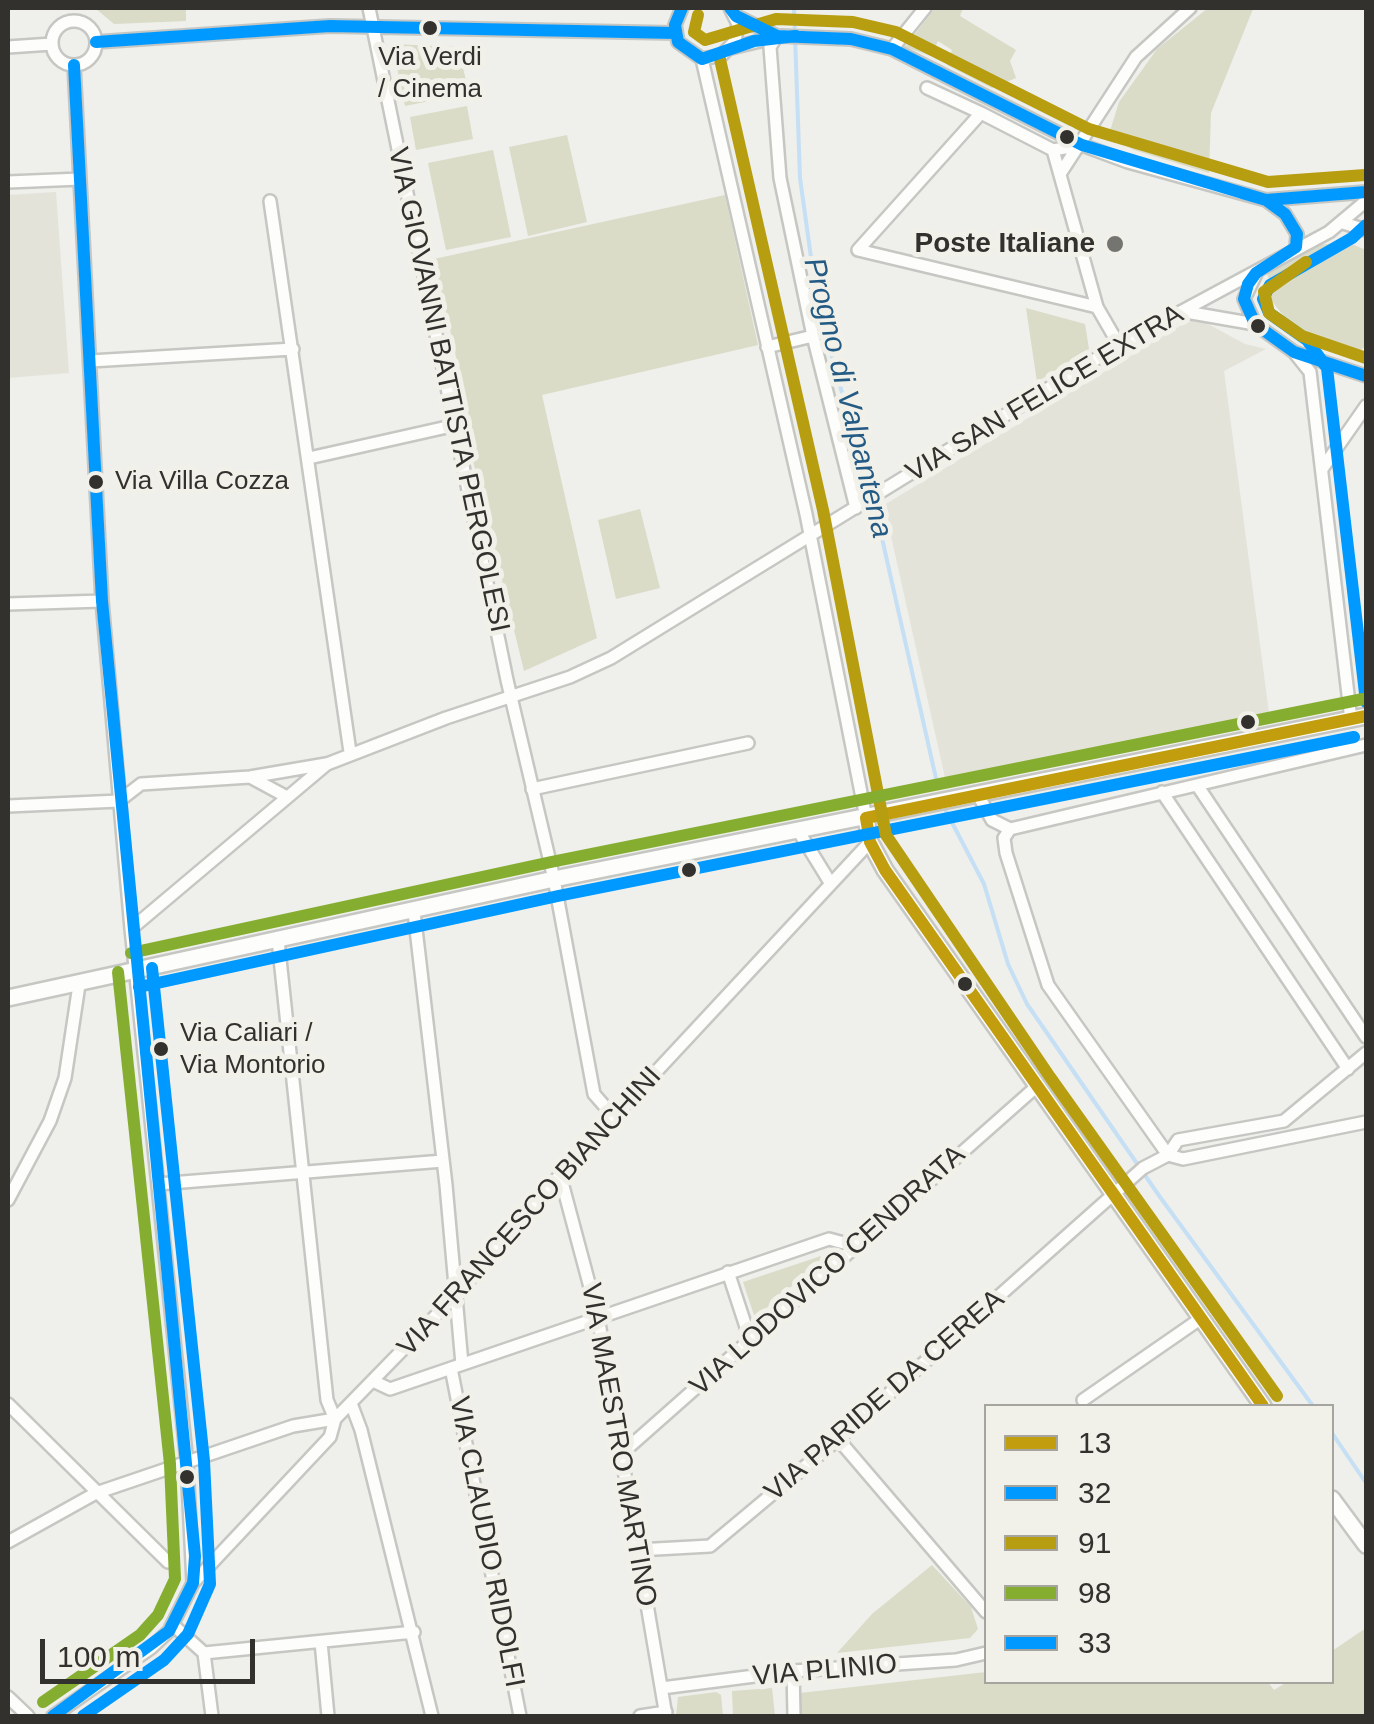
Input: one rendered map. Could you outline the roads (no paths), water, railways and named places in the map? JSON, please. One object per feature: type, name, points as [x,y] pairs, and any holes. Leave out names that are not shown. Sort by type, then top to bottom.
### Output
[{"type":"street","name":"VIA GIOVANNI BATTISTA PERGOLESI","points":[[369,8],[510,695]]},
{"type":"street","points":[[892,48],[925,8]]},
{"type":"street","points":[[1060,174],[1136,57],[1190,8]]},
{"type":"street","points":[[678,11],[675,33],[684,50],[702,59],[779,36],[808,36],[892,48],[1082,145],[1266,200],[1285,214],[1296,234],[1296,248]]},
{"type":"street","points":[[733,12],[779,36]]},
{"type":"street","points":[[730,48],[738,32],[733,12]]},
{"type":"street","points":[[69,14],[84,23],[96,42],[90,58],[74,64],[62,61],[52,44],[56,29],[69,14]]},
{"type":"street","points":[[96,42],[372,26],[675,33]]},
{"type":"street","points":[[779,36],[770,46],[780,178],[813,336],[858,506]]},
{"type":"street","points":[[8,48],[52,44]]},
{"type":"street","points":[[702,59],[810,534],[870,842],[1036,1087],[1262,1404]]},
{"type":"street","points":[[52,1716],[151,1648],[173,1625],[194,1583],[187,1463],[130,929],[102,601],[74,64]]},
{"type":"street","points":[[927,88],[1053,150],[1082,145]]},
{"type":"street","points":[[981,113],[858,250],[1097,307]]},
{"type":"street","points":[[1053,150],[1097,307],[1119,345]]},
{"type":"street","points":[[8,182],[80,180]]},
{"type":"street","points":[[1266,200],[1366,192]]},
{"type":"street","name":"VIA SAN FELICE EXTRA","points":[[130,929],[327,764],[350,752],[570,677],[610,658],[1119,345],[1344,222],[1366,200]]},
{"type":"street","points":[[270,201],[350,752]]},
{"type":"street","points":[[1344,222],[1366,230]]},
{"type":"street","points":[[1255,324],[1244,299],[1256,273]]},
{"type":"street","points":[[8,998],[554,879],[1359,718],[1310,372],[1294,352],[1255,324],[1220,314],[1182,312]]},
{"type":"street","points":[[767,346],[813,336]]},
{"type":"street","points":[[90,362],[292,348]]},
{"type":"street","points":[[1294,352],[1366,376]]},
{"type":"street","points":[[1322,470],[1366,406]]},
{"type":"street","points":[[309,458],[456,426]]},
{"type":"street","points":[[8,604],[102,601]]},
{"type":"street","points":[[510,695],[554,879],[594,1094],[616,1118]]},
{"type":"street","points":[[532,789],[748,743]]},
{"type":"street","points":[[978,795],[992,820],[1010,829],[1366,745]]},
{"type":"street","points":[[8,806],[119,801],[141,784],[250,778],[327,764]]},
{"type":"street","points":[[250,778],[286,796]]},
{"type":"street","points":[[1197,784],[1366,1037]]},
{"type":"street","points":[[1162,792],[1348,1069]]},
{"type":"street","points":[[1010,829],[1004,838],[1006,852],[1048,986],[1168,1155],[1183,1158],[1366,1122]]},
{"type":"street","points":[[799,832],[831,884]]},
{"type":"street","name":"VIA FRANCESCO BIANCHINI","points":[[194,1583],[330,1437],[335,1419],[352,1406],[454,1297],[560,1175],[870,842]]},
{"type":"street","name":"VIA CLAUDIO RIDOLFI","points":[[414,912],[443,1161],[457,1366],[520,1716]]},
{"type":"street","points":[[8,1542],[96,1493],[293,1426],[335,1419],[327,1400],[278,940]]},
{"type":"street","points":[[8,1200],[50,1121],[65,1078],[79,984]]},
{"type":"street","name":"VIA PARIDE DA CEREA","points":[[638,1550],[710,1546],[838,1439],[1143,1168],[1168,1155],[1178,1140],[1284,1121],[1366,1053]]},
{"type":"street","name":"VIA LODOVICO CENDRATA","points":[[620,1455],[1036,1087]]},
{"type":"street","points":[[158,1184],[443,1161]]},
{"type":"street","name":"VIA MAESTRO MARTINO","points":[[560,1175],[598,1317],[666,1714]]},
{"type":"street","points":[[375,1382],[390,1390],[829,1239],[855,1246]]},
{"type":"street","points":[[728,1272],[751,1342]]},
{"type":"street","points":[[1083,1400],[1200,1319]]},
{"type":"street","points":[[8,1404],[168,1562]]},
{"type":"street","points":[[352,1406],[414,1632],[432,1716]]},
{"type":"street","points":[[838,1439],[984,1610]]},
{"type":"street","points":[[1334,1502],[1366,1544]]},
{"type":"street","points":[[173,1625],[204,1653],[212,1716]]},
{"type":"street","points":[[204,1653],[414,1632]]},
{"type":"street","points":[[321,1642],[328,1716]]},
{"type":"street","name":"VIA PLINIO","points":[[662,1688],[793,1671],[956,1660],[984,1654]]},
{"type":"street","points":[[793,1671],[794,1716]]},
{"type":"street","points":[[8,1697],[28,1716]]},
{"type":"street","points":[[640,1716],[666,1714]]},
{"type":"waterway","name":"Progno di Valpantena","points":[[794,8],[800,178],[818,308],[877,516],[937,783]]},
{"type":"waterway","name":"Progno di Valpantena","points":[[946,811],[984,884],[1008,964],[1027,1004],[1160,1197],[1312,1404]]},
{"type":"waterway","name":"Progno di Valpantena","points":[[1334,1436],[1366,1483]]},
{"type":"place","name":"Via Verdi / Cinema","points":[[430,28]]},
{"type":"place","name":"Poste Italiane","points":[[1115,244]]},
{"type":"place","name":"Via Villa Cozza","points":[[96,482]]},
{"type":"place","name":"Via Caliari / Via Montorio","points":[[161,1049]]}]
